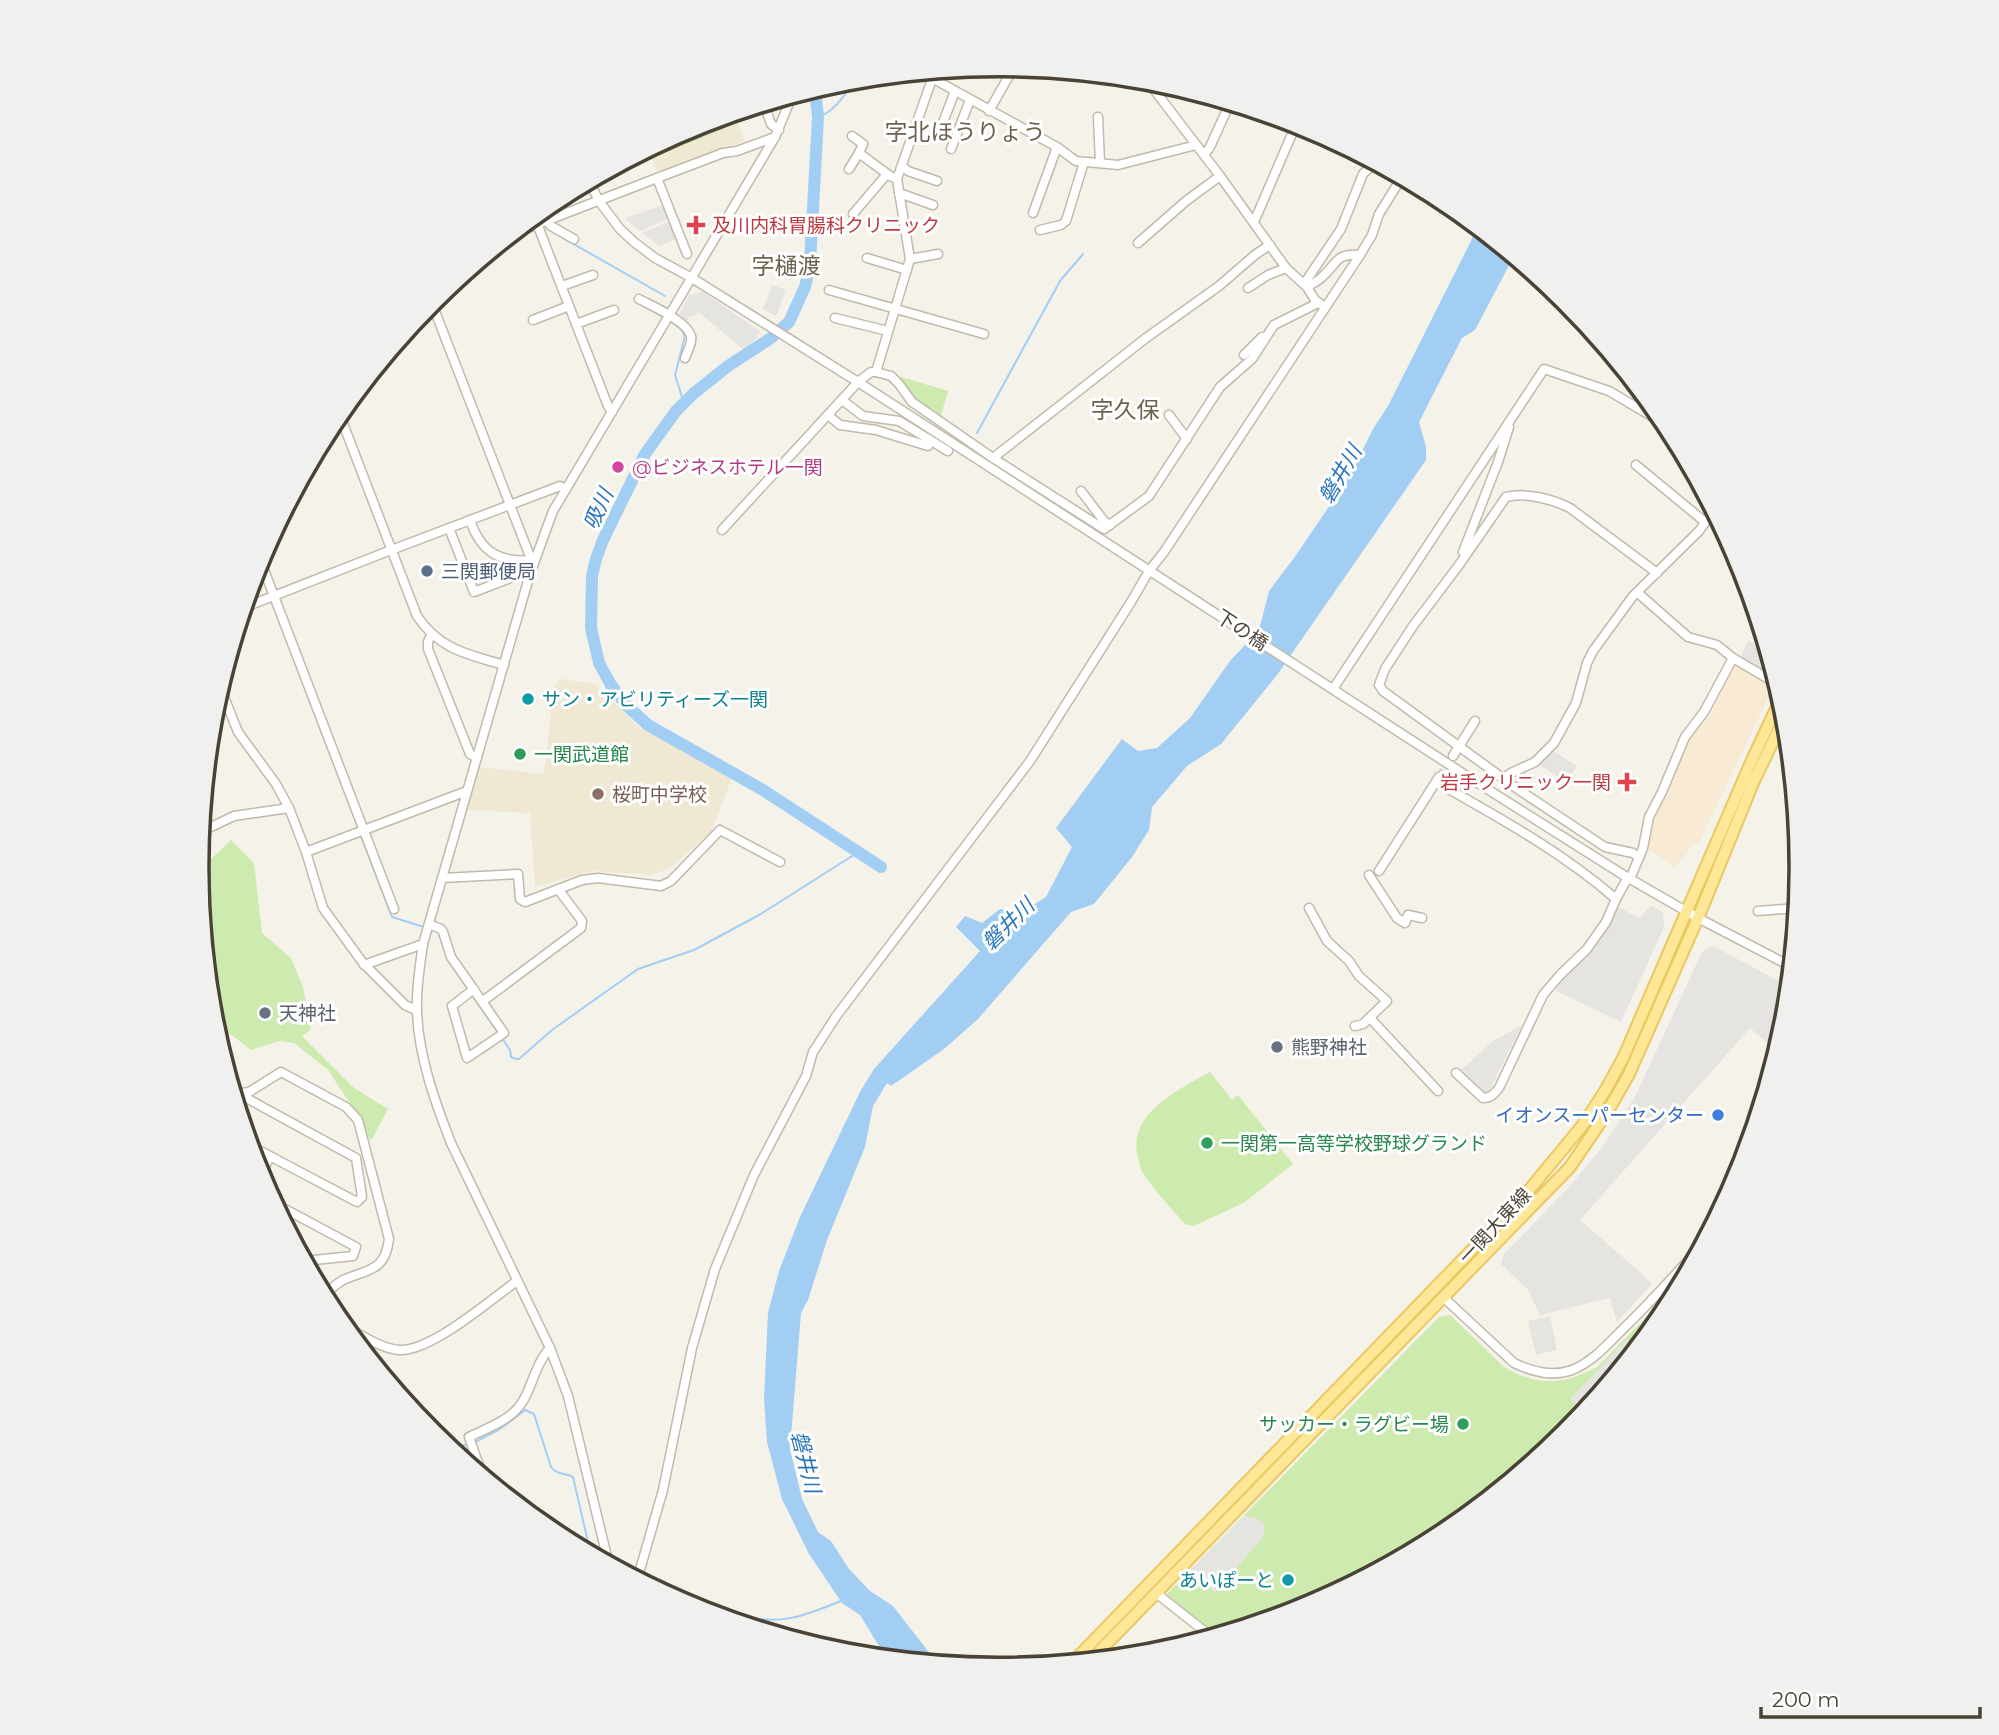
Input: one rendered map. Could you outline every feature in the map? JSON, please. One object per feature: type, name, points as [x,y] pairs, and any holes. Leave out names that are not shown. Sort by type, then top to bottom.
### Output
[{"type":"main road","name":"一関大東線","points":[[1098,1651],[1141,1601],[1525,1195],[1582,1126],[1624,1056],[1775,712]]},
{"type":"main road","name":"一関大東線","points":[[1083,1653],[1141,1601],[1156,1593],[1570,1167],[1608,1111],[1640,1049],[1698,918],[1753,783],[1778,731]]},
{"type":"street","points":[[989,111],[1008,77]]},
{"type":"street","points":[[934,80],[1057,147],[1076,161],[1118,165],[1196,145]]},
{"type":"street","points":[[876,372],[910,259],[897,179],[931,81]]},
{"type":"street","points":[[939,134],[955,92]]},
{"type":"street","points":[[1156,93],[1286,268],[1322,305]]},
{"type":"street","points":[[951,149],[970,100]]},
{"type":"street","points":[[606,1553],[568,1396],[550,1348],[440,1114],[425,1062],[416,1010],[423,944],[534,560],[553,511],[777,133],[788,106]]},
{"type":"street","points":[[1204,154],[1209,149],[1226,111]]},
{"type":"street","points":[[767,112],[777,133]]},
{"type":"street","points":[[1098,117],[1100,163]]},
{"type":"street","points":[[551,216],[599,201],[723,153],[737,151],[777,133]]},
{"type":"street","points":[[1254,222],[1292,133]]},
{"type":"street","points":[[849,169],[863,144],[852,136]]},
{"type":"street","points":[[1033,213],[1057,147]]},
{"type":"street","points":[[859,153],[897,179]]},
{"type":"street","points":[[1040,230],[1061,225],[1066,220],[1084,162]]},
{"type":"street","points":[[901,166],[937,181]]},
{"type":"street","points":[[1305,286],[1341,229],[1363,174],[1368,169]]},
{"type":"street","points":[[853,214],[887,174]]},
{"type":"street","points":[[1138,243],[1186,201],[1220,176]]},
{"type":"street","points":[[656,178],[687,254]]},
{"type":"street","points":[[640,1571],[663,1490],[692,1348],[715,1269],[754,1175],[806,1076],[813,1052],[846,1004],[1030,761],[1131,602],[1153,573],[1322,305],[1360,255],[1372,235],[1379,214],[1397,184]]},
{"type":"street","name":"下の橋","points":[[593,190],[620,229],[655,258],[692,278],[858,382],[1629,878],[1784,963]]},
{"type":"street","points":[[899,193],[933,205]]},
{"type":"street","points":[[543,222],[574,239]]},
{"type":"street","points":[[541,223],[569,306],[612,412]]},
{"type":"street","points":[[993,458],[1146,338],[1270,246]]},
{"type":"street","points":[[910,259],[938,254]]},
{"type":"street","points":[[1305,286],[1322,278],[1337,259],[1346,254],[1360,255]]},
{"type":"street","points":[[867,258],[906,270]]},
{"type":"street","points":[[1248,288],[1268,275],[1286,268]]},
{"type":"street","points":[[562,286],[593,275]]},
{"type":"street","points":[[829,290],[984,334]]},
{"type":"street","points":[[639,299],[681,323],[691,335],[692,341],[685,358]]},
{"type":"street","points":[[722,530],[858,382],[872,372],[891,376],[912,402],[1104,529],[1149,496],[1220,387],[1252,359],[1275,325],[1322,305]]},
{"type":"street","points":[[533,320],[569,306]]},
{"type":"street","points":[[576,324],[614,310]]},
{"type":"street","points":[[436,314],[529,554],[534,560]]},
{"type":"street","points":[[835,318],[888,331]]},
{"type":"street","points":[[1244,355],[1262,337],[1266,338]]},
{"type":"street","points":[[1329,687],[1544,369],[1609,391],[1646,413]]},
{"type":"street","points":[[842,400],[863,416],[899,421],[948,451]]},
{"type":"street","points":[[828,415],[840,425],[876,430],[928,446]]},
{"type":"street","points":[[1169,415],[1187,439]]},
{"type":"street","points":[[1459,565],[1512,419]]},
{"type":"street","points":[[344,425],[417,616],[431,635],[449,647],[504,665]]},
{"type":"street","points":[[1636,465],[1705,522]]},
{"type":"street","points":[[254,604],[560,486],[566,489]]},
{"type":"street","points":[[1081,491],[1104,521],[1110,524]]},
{"type":"street","points":[[1639,858],[1633,853],[1605,847],[1391,697],[1379,685],[1385,668],[1502,501],[1514,495],[1548,500],[1570,508],[1657,573]]},
{"type":"street","points":[[1504,778],[1535,762],[1554,743],[1576,703],[1587,663],[1610,626],[1637,593],[1699,531],[1708,518]]},
{"type":"street","points":[[470,520],[482,545],[496,556],[508,560],[534,560]]},
{"type":"street","points":[[449,528],[474,592],[531,570]]},
{"type":"street","points":[[265,575],[394,909]]},
{"type":"street","points":[[1637,593],[1688,637],[1717,645],[1767,678]]},
{"type":"street","points":[[431,635],[428,649],[470,754],[477,758]]},
{"type":"street","points":[[1456,1073],[1483,1098],[1489,1098],[1499,1088],[1543,995],[1587,949],[1606,922],[1639,858],[1649,817],[1685,737],[1704,712],[1733,658]]},
{"type":"street","points":[[226,703],[239,732],[276,784],[289,808],[323,908],[364,965],[405,1005],[416,1010]]},
{"type":"street","points":[[1453,756],[1475,721]]},
{"type":"street","points":[[1378,871],[1438,779],[1586,874],[1616,899]]},
{"type":"street","points":[[306,852],[467,791]]},
{"type":"street","points":[[211,827],[234,816],[289,808]]},
{"type":"street","points":[[442,878],[518,874],[520,899],[525,902],[582,880],[598,878],[661,886],[671,881],[720,830],[780,862]]},
{"type":"street","points":[[1369,875],[1397,918],[1405,923],[1408,915],[1422,918]]},
{"type":"street","points":[[483,1001],[581,928],[582,921],[558,889]]},
{"type":"street","points":[[1309,908],[1327,940],[1349,961],[1359,976],[1387,1001],[1363,1024],[1355,1026]]},
{"type":"street","points":[[1758,911],[1788,909]]},
{"type":"street","points":[[429,924],[441,929],[451,957],[483,1001],[505,1033],[467,1058],[452,1006],[474,989]]},
{"type":"street","points":[[364,965],[423,944]]},
{"type":"street","points":[[1370,1018],[1438,1091]]},
{"type":"street","points":[[242,1093],[281,1072],[346,1107],[358,1120],[389,1239],[386,1254],[378,1265],[331,1289]]},
{"type":"street","points":[[244,1098],[356,1157],[362,1197],[357,1202],[263,1153]]},
{"type":"street","points":[[267,1164],[270,1157]]},
{"type":"street","points":[[288,1211],[356,1247],[354,1256],[313,1260]]},
{"type":"street","points":[[1443,1297],[1514,1363],[1549,1374],[1569,1371],[1598,1354],[1681,1268]]},
{"type":"street","points":[[362,1335],[387,1347],[400,1350],[412,1348],[455,1326],[517,1281]]},
{"type":"street","points":[[478,1462],[469,1437],[513,1413],[522,1402],[542,1356],[550,1348]]},
{"type":"street","points":[[1156,1593],[1204,1631]]},
{"type":"shaded area","points":[[737,122],[745,141],[658,173],[652,158]]},
{"type":"shaded area","points":[[663,205],[668,219],[640,231],[625,218]]},
{"type":"shaded area","points":[[670,221],[677,239],[659,246],[642,233]]},
{"type":"shaded area","points":[[772,285],[786,290],[776,316],[763,309]]},
{"type":"shaded area","points":[[703,292],[760,331],[757,338],[744,350],[698,312],[693,317],[689,316],[686,324],[677,318],[689,295]]},
{"type":"shaded area","points":[[1748,640],[1758,646],[1764,666],[1761,670],[1742,659]]},
{"type":"shaded area","points":[[1738,667],[1768,684],[1770,693],[1698,845],[1694,843],[1675,868],[1649,849],[1654,820],[1690,738],[1709,717],[1733,670]]},
{"type":"shaded area","name":"桜町中学校","points":[[561,679],[595,684],[639,727],[732,778],[711,832],[670,868],[652,875],[591,871],[535,887],[530,813],[466,810],[479,767],[544,774],[554,686]]},
{"type":"shaded area","points":[[1552,750],[1577,766],[1567,782],[1537,764]]},
{"type":"shaded area","points":[[1651,906],[1663,912],[1664,927],[1621,1022],[1556,991],[1563,978],[1588,953],[1618,907],[1639,918]]},
{"type":"shaded area","points":[[1713,946],[1781,982],[1770,1045],[1750,1028],[1580,1220],[1652,1284],[1617,1322],[1610,1298],[1540,1315],[1528,1290],[1501,1264],[1504,1254],[1571,1185],[1603,1146],[1636,1095],[1705,949]]},
{"type":"shaded area","points":[[1522,1025],[1488,1093],[1481,1095],[1459,1072],[1493,1041]]},
{"type":"shaded area","points":[[1550,1316],[1557,1350],[1536,1355],[1528,1321]]},
{"type":"shaded area","points":[[1627,1339],[1631,1343],[1594,1389],[1577,1406],[1570,1399]]},
{"type":"shaded area","points":[[1244,1516],[1259,1519],[1264,1524],[1264,1536],[1215,1593],[1190,1570]]},
{"type":"green space","points":[[723,127],[724,129],[669,151],[697,137]]},
{"type":"green space","points":[[901,377],[948,391],[941,415],[911,397],[900,380]]},
{"type":"green space","points":[[231,840],[254,863],[262,933],[291,958],[303,987],[311,1030],[302,1036],[354,1088],[388,1109],[371,1141],[328,1070],[294,1043],[280,1041],[251,1050],[226,1031],[216,971],[209,861]]},
{"type":"green space","name":"一関第一高等学校野球グランド","points":[[1210,1072],[1232,1100],[1238,1095],[1293,1164],[1245,1202],[1194,1226],[1185,1224],[1147,1179],[1140,1165],[1136,1142],[1140,1128],[1158,1105],[1184,1086]]},
{"type":"green space","points":[[1658,1305],[1594,1389],[1521,1462],[1439,1525],[1395,1552],[1302,1598],[1210,1629],[1166,1595],[1439,1317],[1450,1315],[1504,1367],[1528,1378],[1540,1381],[1561,1380],[1597,1367]]},
{"type":"water","name":"磐井川","points":[[1473,234],[1510,264],[1475,330],[1462,338],[1419,422],[1426,447],[1426,460],[1277,675],[1221,744],[1187,766],[1152,807],[1149,830],[1132,857],[1094,904],[1071,912],[978,1019],[944,1049],[891,1086],[887,1083],[873,1106],[865,1147],[801,1313],[790,1449],[802,1499],[818,1532],[831,1541],[849,1569],[870,1591],[893,1606],[930,1654],[881,1649],[860,1615],[842,1603],[809,1554],[782,1499],[767,1442],[764,1399],[768,1313],[779,1271],[800,1217],[860,1092],[874,1069],[980,951],[956,927],[965,916],[982,923],[1000,909],[1009,911],[1009,920],[1046,897],[1072,847],[1056,828],[1122,739],[1138,751],[1157,748],[1190,718],[1230,661],[1259,630],[1269,591],[1349,477]]},
{"type":"waterway","points":[[818,117],[835,106],[847,92]]},
{"type":"waterway","name":"吸川","points":[[816,99],[818,117],[810,263],[805,287],[789,322],[693,394],[676,411],[645,454],[596,559],[592,576],[591,628],[599,663],[611,685],[627,706],[648,725],[763,790],[881,867]]},
{"type":"waterway","points":[[563,238],[665,296]]},
{"type":"waterway","points":[[977,433],[1060,281],[1083,254]]},
{"type":"waterway","points":[[681,329],[685,336],[675,375],[684,403]]},
{"type":"waterway","points":[[263,580],[269,595]]},
{"type":"waterway","points":[[271,600],[358,827]]},
{"type":"waterway","points":[[361,836],[392,917],[424,927]]},
{"type":"waterway","points":[[502,1038],[511,1057],[519,1059],[552,1030],[638,969],[694,950],[759,915],[857,853]]},
{"type":"waterway","points":[[457,972],[469,991]]},
{"type":"waterway","points":[[472,995],[499,1034]]},
{"type":"waterway","points":[[475,1442],[500,1429],[525,1410],[534,1414],[551,1467],[556,1472],[573,1477],[588,1542]]},
{"type":"waterway","points":[[461,1445],[470,1444]]},
{"type":"waterway","points":[[751,1618],[765,1620],[790,1618],[841,1601]]},
{"type":"tunnel","points":[[1439,777],[1452,759]]},
{"type":"place","name":"及川内科胃腸科クリニック","points":[[696,225]]},
{"type":"place","name":"@ビジネスホテル一関","points":[[618,467]]},
{"type":"place","name":"三関郵便局","points":[[427,571]]},
{"type":"place","name":"サン・アビリティーズ一関","points":[[528,699]]},
{"type":"place","name":"一関武道館","points":[[520,754]]},
{"type":"place","name":"岩手クリニック一関","points":[[1627,782]]},
{"type":"place","name":"桜町中学校","points":[[598,794]]},
{"type":"place","name":"天神社","points":[[265,1013]]},
{"type":"place","name":"熊野神社","points":[[1277,1047]]},
{"type":"place","name":"イオンスーパーセンター","points":[[1718,1115]]},
{"type":"place","name":"一関第一高等学校野球グランド","points":[[1207,1143]]},
{"type":"place","name":"サッカー・ラグビー場","points":[[1463,1424]]},
{"type":"place","name":"あいぽーと","points":[[1288,1580]]},
{"type":"district","name":"字北ほうりょう","points":[[965,132]]},
{"type":"district","name":"字樋渡","points":[[786,266]]},
{"type":"district","name":"字久保","points":[[1125,410]]}]
